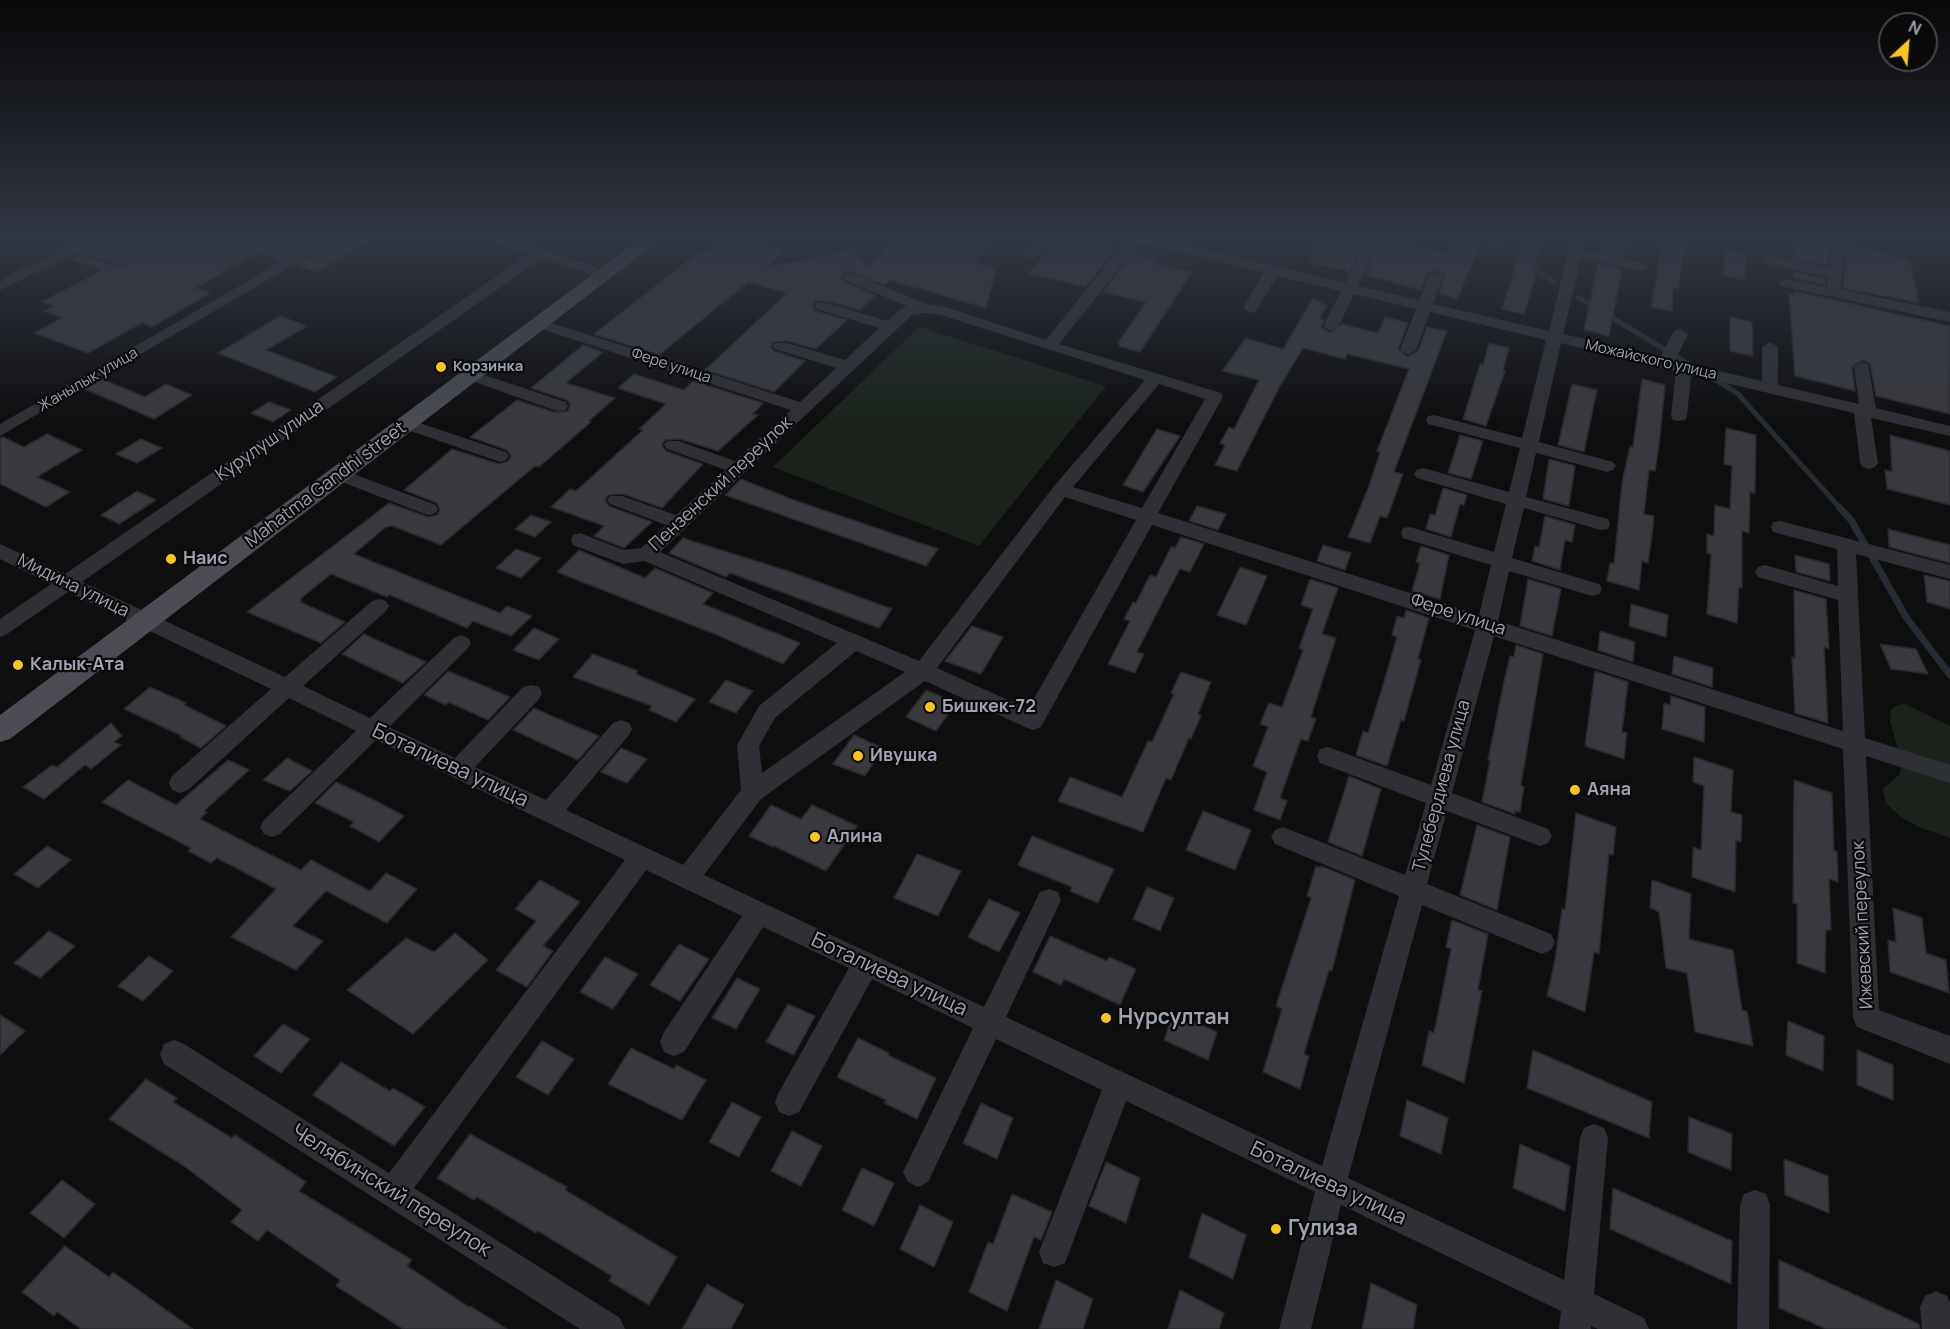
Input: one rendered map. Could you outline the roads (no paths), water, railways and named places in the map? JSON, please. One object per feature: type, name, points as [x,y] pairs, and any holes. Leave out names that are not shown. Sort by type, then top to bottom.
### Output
[{"type":"main road","name":"Mahatma Gandhi street","points":[[0,731],[570,301]]},
{"type":"street","name":"Жанылык улица","points":[[0,431],[224,301]]},
{"type":"street","name":"Курулуш улица","points":[[0,629],[471,301]]},
{"type":"street","points":[[907,301],[1215,398],[1147,516]]},
{"type":"street","points":[[1049,346],[1085,301]]},
{"type":"street","points":[[1251,308],[1255,301]]},
{"type":"street","points":[[1331,326],[1343,301]]},
{"type":"street","name":"Можайского улица","points":[[1400,301],[1950,431]]},
{"type":"street","points":[[1408,350],[1427,301]]},
{"type":"street","name":"Тулебердиева улица","points":[[1295,1329],[1332,1186],[1487,624],[1563,301]]},
{"type":"street","points":[[1872,301],[1950,317]]},
{"type":"street","points":[[822,306],[888,326]]},
{"type":"street","name":"Пензенский переулок","points":[[924,308],[908,311],[888,326],[646,554],[854,641],[1033,721],[1147,516]]},
{"type":"street","name":"Фере улица","points":[[540,324],[802,408]]},
{"type":"street","points":[[1665,364],[1680,334]]},
{"type":"street","points":[[781,346],[847,366]]},
{"type":"street","points":[[1770,347],[1770,389]]},
{"type":"street","points":[[1862,367],[1869,463]]},
{"type":"street","points":[[1680,416],[1684,368]]},
{"type":"street","points":[[472,376],[560,406]]},
{"type":"street","points":[[687,879],[753,792],[923,671],[1061,489],[1156,378]]},
{"type":"street","points":[[1434,420],[1607,466]]},
{"type":"street","points":[[408,424],[500,456]]},
{"type":"street","points":[[673,445],[738,468]]},
{"type":"street","points":[[1423,474],[1601,524]]},
{"type":"street","points":[[340,475],[429,509]]},
{"type":"street","name":"Фере улица","points":[[1061,489],[1854,743]]},
{"type":"street","points":[[616,500],[679,523]]},
{"type":"street","points":[[1780,527],[1950,572]]},
{"type":"street","points":[[1410,533],[1592,589]]},
{"type":"street","points":[[580,540],[623,556],[646,554]]},
{"type":"street","name":"Ижевский переулок","points":[[1846,544],[1866,1018],[1950,1050]]},
{"type":"street","name":"Мидина улица","points":[[0,551],[146,621]]},
{"type":"street","points":[[1765,572],[1848,596]]},
{"type":"street","points":[[180,783],[379,606]]},
{"type":"street","name":"Боталиева улица","points":[[146,621],[1332,1186],[1576,1316],[1633,1329]]},
{"type":"street","points":[[753,792],[748,745],[767,712],[854,641]]},
{"type":"street","points":[[272,827],[461,643]]},
{"type":"street","points":[[458,770],[531,693]]},
{"type":"street","points":[[549,813],[621,729]]},
{"type":"street","points":[[1854,743],[1950,774]]},
{"type":"street","points":[[1328,756],[1540,836]]},
{"type":"street","points":[[1283,837],[1542,942]]},
{"type":"street","points":[[393,1192],[642,857]]},
{"type":"street","points":[[918,1172],[1049,900]]},
{"type":"street","points":[[674,1042],[758,913]]},
{"type":"street","points":[[789,1102],[866,964]]},
{"type":"street","name":"Челябинский переулок","points":[[174,1054],[609,1329]]},
{"type":"street","points":[[1054,1252],[1118,1084]]},
{"type":"street","points":[[1576,1316],[1594,1138]]},
{"type":"street","points":[[1754,1329],[1755,1205]]},
{"type":"waterway","points":[[1585,301],[1597,308]]},
{"type":"waterway","points":[[1606,314],[1695,368]]},
{"type":"waterway","points":[[1709,376],[1737,393],[1841,509]]},
{"type":"waterway","points":[[1840,508],[1851,520],[1906,617],[1950,675]]},
{"type":"place","name":"Корзинка","points":[[441,367]]},
{"type":"place","name":"Наис","points":[[171,559]]},
{"type":"place","name":"Калык-Ата","points":[[18,665]]},
{"type":"place","name":"Бишкек-72","points":[[930,707]]},
{"type":"place","name":"Ивушка","points":[[858,756]]},
{"type":"place","name":"Аяна","points":[[1575,790]]},
{"type":"place","name":"Алина","points":[[815,837]]},
{"type":"place","name":"Нурсултан","points":[[1106,1018]]},
{"type":"place","name":"Гулиза","points":[[1276,1229]]}]
